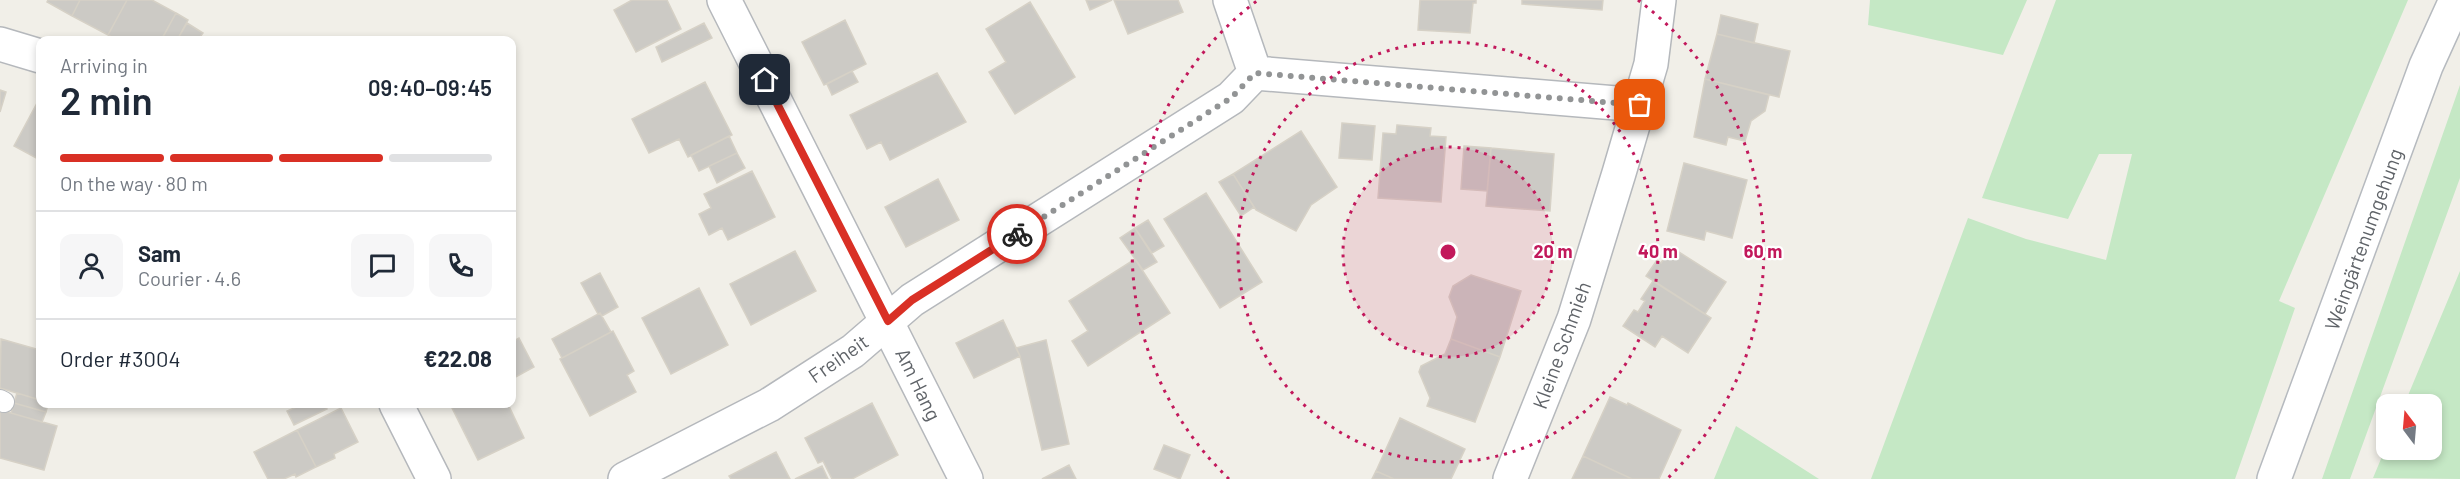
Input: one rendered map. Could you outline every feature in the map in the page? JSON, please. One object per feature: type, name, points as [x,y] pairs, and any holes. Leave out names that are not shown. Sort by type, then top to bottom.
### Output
[{"type":"street","name":"Am Hang","points":[[724,0],[966,479]]},
{"type":"street","points":[[1230,0],[1255,73],[1640,105]]},
{"type":"street","name":"Kleine Schmieh","points":[[1510,479],[1574,319],[1651,64],[1659,0]]},
{"type":"street","name":"Weingärtenumgehung","points":[[2274,479],[2426,66],[2456,0]]},
{"type":"street","points":[[0,44],[36,55]]},
{"type":"street","name":"Freiheit","points":[[625,479],[769,405],[853,351],[912,300],[1231,98],[1255,73]]},
{"type":"street","points":[[398,408],[434,479]]},
{"type":"green space","points":[[1870,0],[2027,0],[2003,55],[1868,25]]},
{"type":"green space","points":[[2056,0],[2408,0],[2279,301],[2295,308],[2235,479],[1871,479],[1968,218],[2026,239],[2106,260],[2132,154],[2099,154],[2068,219],[1982,198]]},
{"type":"green space","points":[[2460,85],[2460,178],[2381,394],[2376,394],[2376,408],[2350,479],[2322,479]]},
{"type":"green space","points":[[2460,271],[2460,479],[2373,478],[2381,460],[2442,460],[2442,394],[2409,394]]},
{"type":"green space","points":[[1736,426],[1819,479],[1714,479]]},
{"type":"building","points":[[48,0],[80,0],[72,16],[47,2]]},
{"type":"building","points":[[80,0],[127,0],[108,35],[72,16]]},
{"type":"building","points":[[127,0],[152,0],[176,13],[163,36],[108,35]]},
{"type":"building","points":[[632,0],[667,0],[681,29],[636,52],[614,10]]},
{"type":"building","points":[[1086,0],[1112,0],[1090,10]]},
{"type":"building","points":[[1114,0],[1178,0],[1183,12],[1128,34]]},
{"type":"building","points":[[1420,0],[1476,0],[1476,3],[1473,3],[1470,33],[1418,30]]},
{"type":"building","points":[[1522,0],[1603,0],[1602,10],[1522,4]]},
{"type":"building","points":[[1030,2],[1075,77],[1015,114],[989,72],[1006,62],[986,29]]},
{"type":"building","points":[[176,13],[188,20],[179,36],[164,36]]},
{"type":"building","points":[[1721,15],[1758,24],[1754,43],[1717,34]]},
{"type":"building","points":[[845,20],[866,64],[824,85],[802,42]]},
{"type":"building","points":[[187,23],[203,33],[201,36],[179,36]]},
{"type":"building","points":[[704,23],[712,38],[662,62],[656,47]]},
{"type":"building","points":[[1717,34],[1790,51],[1779,97],[1705,79]]},
{"type":"building","points":[[852,71],[858,82],[832,95],[827,84]]},
{"type":"building","points":[[937,73],[966,122],[890,160],[881,142],[867,149],[850,115]]},
{"type":"building","points":[[1705,79],[1769,95],[1765,111],[1751,121],[1745,141],[1728,137],[1726,145],[1694,137]]},
{"type":"building","points":[[705,82],[732,135],[688,157],[679,139],[649,153],[632,119]]},
{"type":"building","points":[[0,90],[6,92],[0,112]]},
{"type":"building","points":[[36,105],[36,158],[14,146]]},
{"type":"building","points":[[1342,123],[1375,126],[1372,160],[1339,158]]},
{"type":"building","points":[[1397,125],[1431,128],[1430,136],[1446,137],[1441,202],[1378,198],[1383,133],[1396,134]]},
{"type":"building","points":[[1301,131],[1337,187],[1311,205],[1296,231],[1256,210],[1233,174]]},
{"type":"building","points":[[729,136],[737,153],[699,171],[691,155]]},
{"type":"building","points":[[1464,146],[1491,148],[1487,191],[1461,189]]},
{"type":"building","points":[[1491,148],[1554,154],[1550,211],[1486,206]]},
{"type":"building","points":[[737,153],[745,168],[717,183],[709,166]]},
{"type":"building","points":[[1684,163],[1747,180],[1732,238],[1706,231],[1704,240],[1667,231]]},
{"type":"building","points":[[752,171],[775,217],[728,240],[722,228],[709,235],[699,214],[711,208],[704,194]]},
{"type":"building","points":[[1233,174],[1254,207],[1241,216],[1219,182]]},
{"type":"building","points":[[938,179],[959,220],[906,247],[885,207]]},
{"type":"building","points":[[1206,193],[1262,282],[1220,308],[1164,219]]},
{"type":"building","points":[[1148,220],[1164,246],[1152,253],[1135,228]]},
{"type":"building","points":[[1135,228],[1157,262],[1143,270],[1120,238]]},
{"type":"building","points":[[1671,247],[1726,282],[1705,314],[1646,276],[1657,260],[1661,263]]},
{"type":"building","points":[[795,251],[816,291],[751,325],[730,284]]},
{"type":"building","points":[[1135,259],[1170,313],[1088,366],[1072,341],[1088,331],[1069,301]]},
{"type":"building","points":[[600,273],[618,307],[602,316],[598,314],[581,283]]},
{"type":"building","points":[[1471,275],[1521,291],[1500,357],[1451,339],[1457,317],[1449,297],[1453,286]]},
{"type":"building","points":[[1653,281],[1711,318],[1688,353],[1662,336],[1655,347],[1623,326],[1634,310],[1638,312],[1645,301],[1641,299]]},
{"type":"building","points":[[699,288],[728,345],[671,374],[642,318]]},
{"type":"building","points":[[600,313],[611,332],[562,358],[552,339]]},
{"type":"building","points":[[1003,320],[1020,356],[974,378],[956,343]]},
{"type":"building","points":[[613,331],[634,371],[627,375],[636,392],[590,416],[560,359]]},
{"type":"building","points":[[519,338],[534,367],[516,377],[516,340]]},
{"type":"building","points":[[1,339],[36,349],[36,399],[0,388]]},
{"type":"building","points":[[1451,339],[1500,357],[1475,422],[1427,406],[1430,398],[1419,372],[1421,366],[1445,354]]},
{"type":"building","points":[[1046,340],[1069,444],[1042,450],[1020,356],[1016,348]]},
{"type":"building","points":[[17,393],[36,399],[36,408],[47,408],[46,412],[14,403]]},
{"type":"building","points":[[1610,397],[1627,405],[1628,403],[1681,430],[1659,479],[1632,479],[1583,456]]},
{"type":"building","points":[[14,403],[46,412],[42,422],[11,413]]},
{"type":"building","points":[[872,403],[898,455],[852,479],[832,479],[823,461],[818,463],[805,438]]},
{"type":"building","points":[[294,408],[327,409],[294,425],[287,411]]},
{"type":"building","points":[[341,408],[358,442],[334,454],[335,458],[316,467],[297,430]]},
{"type":"building","points":[[452,408],[510,408],[524,438],[478,460]]},
{"type":"building","points":[[0,410],[57,426],[44,470],[0,458]]},
{"type":"building","points":[[1400,418],[1465,449],[1451,479],[1394,479],[1376,471]]},
{"type":"building","points":[[297,430],[316,467],[296,477],[295,474],[284,479],[268,479],[254,452]]},
{"type":"building","points":[[1164,445],[1190,455],[1180,479],[1154,469]]},
{"type":"building","points":[[776,452],[790,479],[731,479],[729,476]]},
{"type":"building","points":[[1583,456],[1632,479],[1572,479]]},
{"type":"building","points":[[1069,465],[1076,479],[1042,479]]},
{"type":"building","points":[[822,466],[828,479],[795,479]]},
{"type":"building","points":[[1376,471],[1394,479],[1372,479]]},
{"type":"way so far","points":[[1017,234],[1231,98],[1255,73],[1640,105]]},
{"type":"route","points":[[765,80],[888,321],[912,300],[1017,234]]}]
